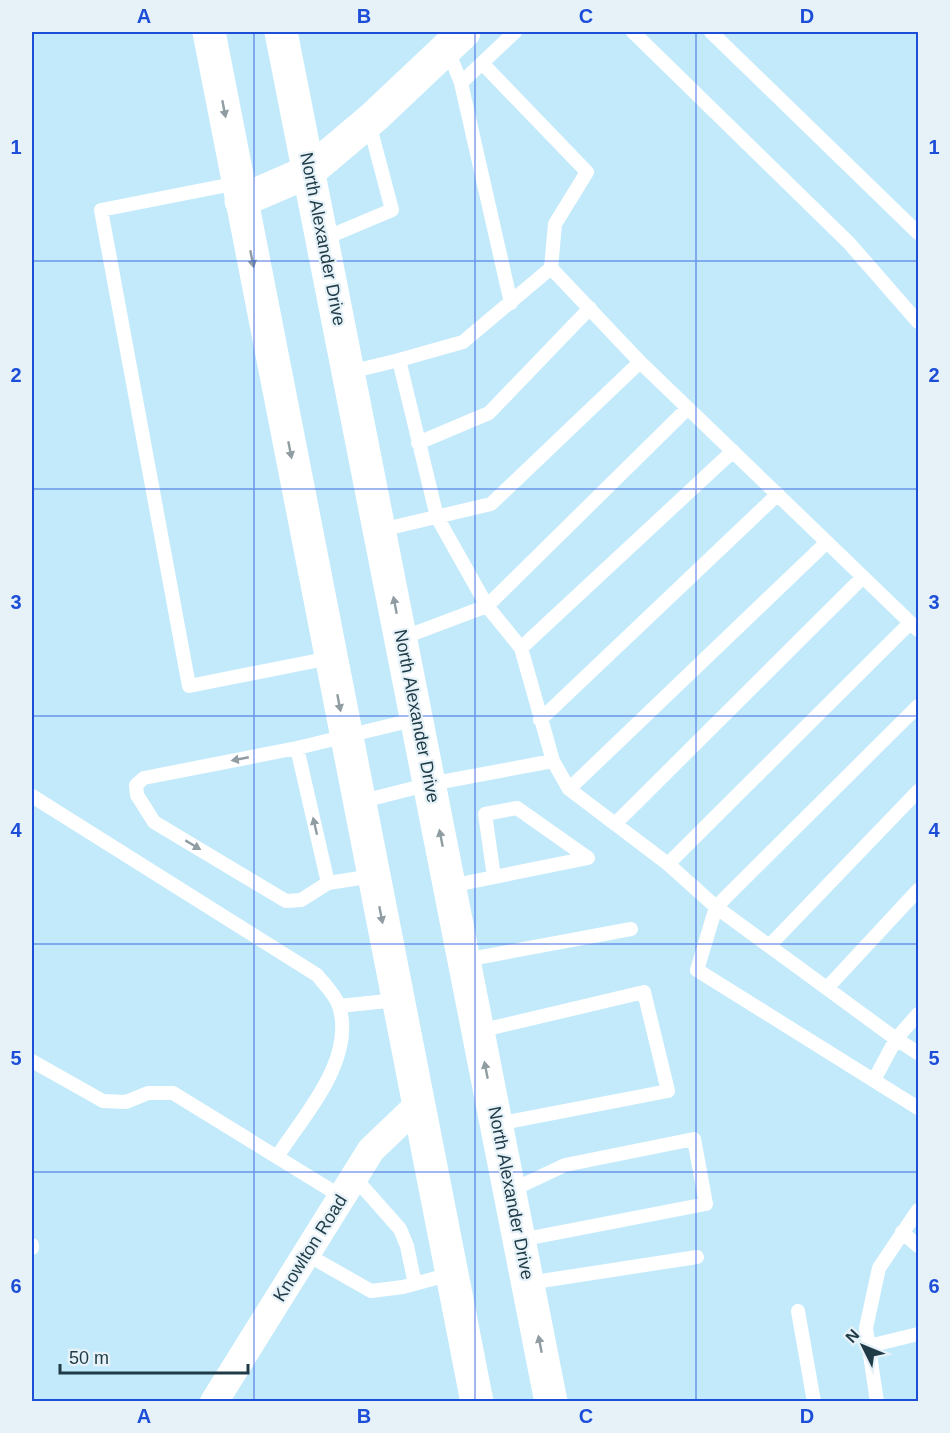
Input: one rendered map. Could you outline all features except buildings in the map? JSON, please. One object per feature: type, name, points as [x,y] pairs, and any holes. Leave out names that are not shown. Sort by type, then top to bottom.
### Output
[{"type":"main road","points":[[209,32],[477,1401]]},
{"type":"main road","name":"North Alexander Drive","points":[[281,32],[350,372],[551,1401]]},
{"type":"main road","points":[[240,192],[310,171],[369,121],[455,40]]},
{"type":"street","name":"Knowlton Road","points":[[214,1401],[371,1150],[418,1105]]},
{"type":"lane","points":[[461,83],[515,32]]},
{"type":"lane","points":[[633,32],[849,243],[918,322]]},
{"type":"lane","points":[[711,32],[918,233]]},
{"type":"lane","points":[[455,40],[461,83],[512,303]]},
{"type":"lane","points":[[350,372],[463,342],[551,268],[555,224],[587,171],[482,63]]},
{"type":"lane","points":[[323,239],[392,210],[369,121]]},
{"type":"lane","points":[[240,192],[101,210],[189,686],[330,658]]},
{"type":"lane","points":[[551,268],[640,362],[914,626],[668,864]]},
{"type":"lane","points":[[418,443],[489,413],[590,308]]},
{"type":"lane","points":[[399,360],[437,517],[487,606],[521,648],[553,761],[569,789],[668,864],[716,907],[918,1053]]},
{"type":"lane","points":[[381,530],[491,504],[640,362]]},
{"type":"lane","points":[[402,638],[487,606],[688,408]]},
{"type":"lane","points":[[521,648],[733,451]]},
{"type":"lane","points":[[540,720],[778,494]]},
{"type":"lane","points":[[569,789],[827,542]]},
{"type":"lane","points":[[615,824],[863,577]]},
{"type":"lane","points":[[918,706],[716,907],[697,970],[918,1108]]},
{"type":"lane","points":[[373,876],[328,883],[301,900],[286,901],[154,822],[137,795],[136,785],[144,778],[297,748],[417,719]]},
{"type":"lane","points":[[297,748],[328,883]]},
{"type":"lane","points":[[359,802],[430,784],[553,761]]},
{"type":"lane","points":[[769,946],[918,791]]},
{"type":"lane","points":[[32,796],[317,975],[339,1006],[339,1048],[331,1073],[277,1157]]},
{"type":"lane","points":[[450,886],[588,858],[517,808],[484,814],[494,877]]},
{"type":"lane","points":[[827,988],[918,890]]},
{"type":"lane","points":[[465,960],[631,929]]},
{"type":"lane","points":[[479,1031],[644,992],[668,1091],[497,1124]]},
{"type":"lane","points":[[339,1006],[397,1000]]},
{"type":"lane","points":[[874,1080],[896,1039],[918,1014]]},
{"type":"lane","points":[[32,1061],[104,1101],[126,1102],[148,1093],[173,1093],[277,1157],[348,1187],[400,1229],[407,1246],[415,1284]]},
{"type":"lane","points":[[510,1191],[565,1165],[694,1138],[706,1204],[520,1240]]},
{"type":"lane","points":[[878,1401],[866,1328],[879,1268],[918,1210]]},
{"type":"lane","points":[[902,1232],[918,1246]]},
{"type":"lane","points":[[306,1254],[370,1291],[415,1284],[451,1274]]},
{"type":"lane","points":[[528,1283],[697,1257]]},
{"type":"lane","points":[[798,1311],[814,1401]]},
{"type":"lane","points":[[869,1346],[918,1334]]}]
